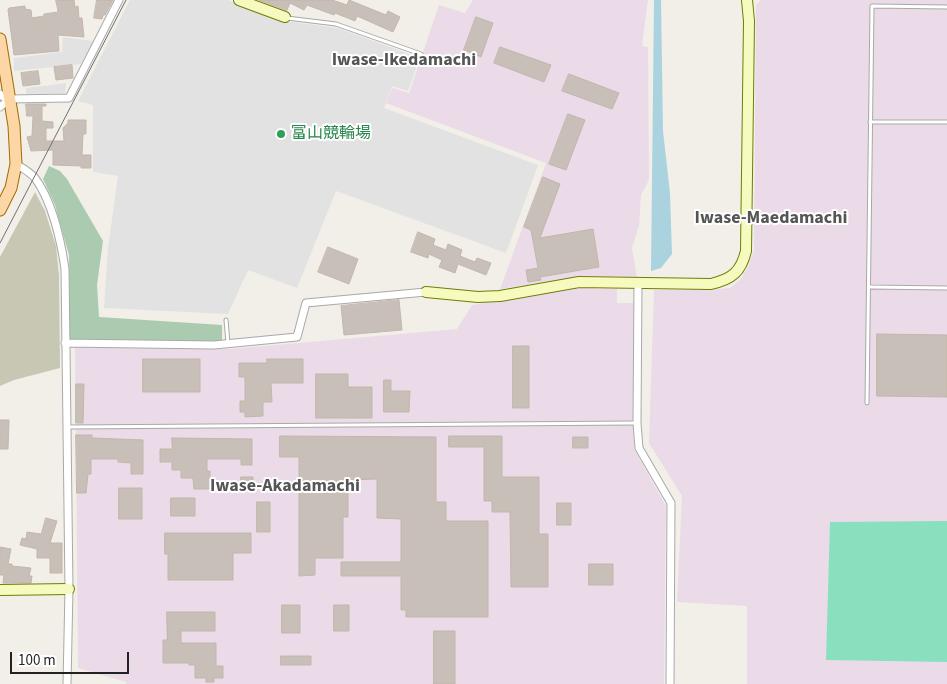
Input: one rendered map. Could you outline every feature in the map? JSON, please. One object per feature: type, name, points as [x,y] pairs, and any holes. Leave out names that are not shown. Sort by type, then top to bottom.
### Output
[{"type":"main road","points":[[0,39],[5,97],[14,126],[16,164],[10,188],[0,210]]},
{"type":"street","points":[[0,107],[5,97],[68,98],[119,0]]},
{"type":"street","points":[[239,0],[285,17]]},
{"type":"street","points":[[65,343],[228,344],[296,337],[306,302],[426,292],[485,297],[500,296],[579,282],[711,284],[724,281],[735,274],[743,264],[746,251],[749,20],[747,0]]},
{"type":"street","points":[[16,164],[34,177],[46,199],[61,246],[65,270],[69,590],[67,684]]},
{"type":"street","points":[[638,283],[637,423],[639,448],[671,503],[670,684]]},
{"type":"street","points":[[0,590],[69,590]]},
{"type":"lane","points":[[867,402],[870,287],[872,6],[947,7]]},
{"type":"lane","points":[[285,17],[336,24],[421,54]]},
{"type":"lane","points":[[870,122],[947,122]]},
{"type":"lane","points":[[870,287],[947,288]]},
{"type":"lane","points":[[226,320],[228,344]]},
{"type":"lane","points":[[67,427],[637,423]]},
{"type":"shaded area","name":"富山競輪場","points":[[130,0],[228,0],[284,21],[338,28],[420,58],[408,91],[392,86],[384,108],[538,165],[506,253],[336,191],[297,288],[248,270],[228,314],[104,308],[108,248],[118,176],[93,172],[93,105],[78,101]]},
{"type":"shaded area","points":[[473,0],[648,0],[642,46],[648,47],[649,180],[641,195],[639,226],[632,248],[637,277],[582,276],[500,289],[546,163],[386,103],[392,88],[409,93],[439,5],[465,13]]},
{"type":"shaded area","points":[[761,0],[947,0],[947,684],[747,684],[747,606],[677,602],[682,496],[649,443],[654,290],[730,288],[740,280],[748,267],[754,250],[756,5]]},
{"type":"shaded area","points":[[63,37],[93,41],[81,64],[14,71],[14,58],[62,52]]},
{"type":"shaded area","points":[[66,83],[65,93],[26,94],[26,88]]},
{"type":"shaded area","points":[[35,192],[45,211],[56,246],[59,275],[60,368],[14,380],[0,386],[0,257]]},
{"type":"shaded area","points":[[582,288],[617,289],[617,303],[634,303],[634,449],[666,506],[664,684],[126,684],[126,682],[78,668],[75,347],[230,349],[457,329],[472,305]]},
{"type":"green space","points":[[49,166],[60,171],[67,179],[103,241],[97,285],[99,317],[222,325],[222,342],[70,339],[69,255],[55,205],[43,179]]},
{"type":"green space","points":[[947,521],[947,662],[826,660],[830,522]]},
{"type":"water","points":[[654,0],[661,0],[663,131],[670,193],[672,254],[661,268],[651,271]]},
{"type":"building","points":[[56,0],[74,0],[75,7],[78,6],[79,18],[82,18],[84,37],[58,35],[59,51],[14,55],[9,8],[25,6],[25,9],[31,10],[32,18],[44,16],[44,14],[58,12]]},
{"type":"building","points":[[97,0],[113,0],[102,19],[94,18]]},
{"type":"building","points":[[259,0],[332,0],[347,5],[349,0],[386,15],[388,11],[400,17],[393,32],[357,16],[355,21],[307,5],[304,10],[290,3],[287,10]]},
{"type":"building","points":[[476,17],[493,23],[481,57],[464,50]]},
{"type":"building","points":[[500,47],[551,65],[544,82],[494,63]]},
{"type":"building","points":[[72,65],[73,78],[56,80],[54,67]]},
{"type":"building","points":[[38,71],[40,84],[23,86],[21,73]]},
{"type":"building","points":[[569,74],[619,93],[612,109],[562,91]]},
{"type":"building","points":[[26,104],[46,104],[46,106],[42,106],[42,121],[53,122],[53,128],[46,128],[46,141],[64,141],[63,128],[68,123],[68,120],[86,120],[86,134],[83,134],[82,155],[91,155],[91,168],[53,165],[53,150],[31,151],[27,137],[32,136],[33,116],[27,116]]},
{"type":"building","points":[[568,114],[585,120],[566,170],[549,164]]},
{"type":"building","points":[[543,177],[560,184],[540,238],[593,229],[599,267],[540,277],[541,280],[528,282],[526,270],[538,268],[531,230],[524,227]]},
{"type":"building","points":[[418,232],[435,239],[433,245],[446,250],[448,244],[462,250],[460,256],[475,262],[477,258],[491,263],[486,275],[458,264],[455,273],[439,267],[442,260],[429,254],[428,258],[411,252]]},
{"type":"building","points":[[328,247],[358,259],[349,284],[318,272]]},
{"type":"building","points":[[399,300],[402,330],[344,335],[341,306]]},
{"type":"building","points":[[877,334],[947,335],[947,397],[877,396]]},
{"type":"building","points":[[513,346],[529,346],[529,408],[513,408]]},
{"type":"building","points":[[143,359],[200,359],[200,392],[143,392]]},
{"type":"building","points":[[267,359],[303,359],[303,383],[271,383],[272,402],[263,402],[263,416],[245,417],[245,412],[240,412],[240,401],[245,401],[245,377],[239,377],[239,363],[267,363]]},
{"type":"building","points":[[316,374],[348,374],[348,387],[372,387],[372,418],[316,418]]},
{"type":"building","points":[[384,380],[391,380],[391,391],[410,391],[409,412],[384,412]]},
{"type":"building","points":[[76,384],[84,384],[83,423],[76,423]]},
{"type":"building","points":[[0,420],[9,420],[8,449],[0,449]]},
{"type":"building","points":[[76,435],[92,435],[92,438],[143,440],[143,474],[131,474],[131,463],[118,462],[118,459],[91,459],[91,474],[88,474],[86,493],[77,493]]},
{"type":"building","points":[[280,436],[436,437],[436,502],[446,502],[446,521],[488,521],[488,617],[406,617],[406,610],[401,610],[401,576],[341,576],[341,562],[401,562],[401,519],[377,518],[377,479],[348,480],[348,517],[343,517],[343,558],[315,558],[315,575],[299,576],[299,457],[280,457]]},
{"type":"building","points":[[449,436],[502,436],[502,477],[539,477],[539,534],[548,534],[548,587],[511,587],[510,512],[492,512],[492,501],[484,501],[484,447],[449,447]]},
{"type":"building","points":[[573,437],[588,437],[588,448],[573,448]]},
{"type":"building","points":[[172,438],[252,439],[252,465],[241,465],[241,459],[207,459],[207,471],[210,471],[210,481],[226,481],[226,489],[194,489],[193,478],[181,478],[181,470],[172,470],[172,462],[160,462],[160,449],[172,449]]},
{"type":"building","points":[[241,477],[253,477],[253,486],[241,486]]},
{"type":"building","points":[[119,488],[142,488],[142,519],[119,519]]},
{"type":"building","points":[[171,498],[195,498],[195,516],[171,516]]},
{"type":"building","points":[[257,502],[270,502],[270,532],[257,532]]},
{"type":"building","points":[[557,503],[571,503],[571,525],[557,525]]},
{"type":"building","points":[[46,518],[57,521],[50,543],[62,543],[62,573],[50,573],[50,558],[37,558],[37,549],[20,545],[22,538],[26,539],[27,532],[41,534]]},
{"type":"building","points":[[165,533],[251,533],[251,553],[233,553],[233,580],[168,580],[168,554],[165,554]]},
{"type":"building","points":[[0,547],[11,549],[8,564],[31,568],[29,576],[32,576],[31,583],[3,583],[4,575],[0,575]]},
{"type":"building","points":[[589,564],[613,564],[613,585],[589,585]]},
{"type":"building","points":[[282,605],[300,605],[300,633],[282,633]]},
{"type":"building","points":[[334,605],[349,605],[349,631],[334,631]]},
{"type":"building","points":[[167,612],[215,612],[215,631],[181,631],[181,643],[216,643],[216,666],[223,666],[223,678],[214,678],[214,682],[206,682],[206,678],[195,678],[195,665],[189,665],[189,663],[163,663],[163,640],[167,640]]},
{"type":"building","points":[[434,631],[455,631],[455,684],[434,684]]},
{"type":"building","points":[[281,656],[311,656],[311,665],[281,665]]},
{"type":"tram line","points":[[0,243],[126,0]]},
{"type":"place","name":"富山競輪場","points":[[281,134]]},
{"type":"district","name":"Iwase-Ikedamachi","points":[[404,61]]},
{"type":"district","name":"Iwase-Maedamachi","points":[[771,219]]},
{"type":"district","name":"Iwase-Akadamachi","points":[[285,487]]}]
